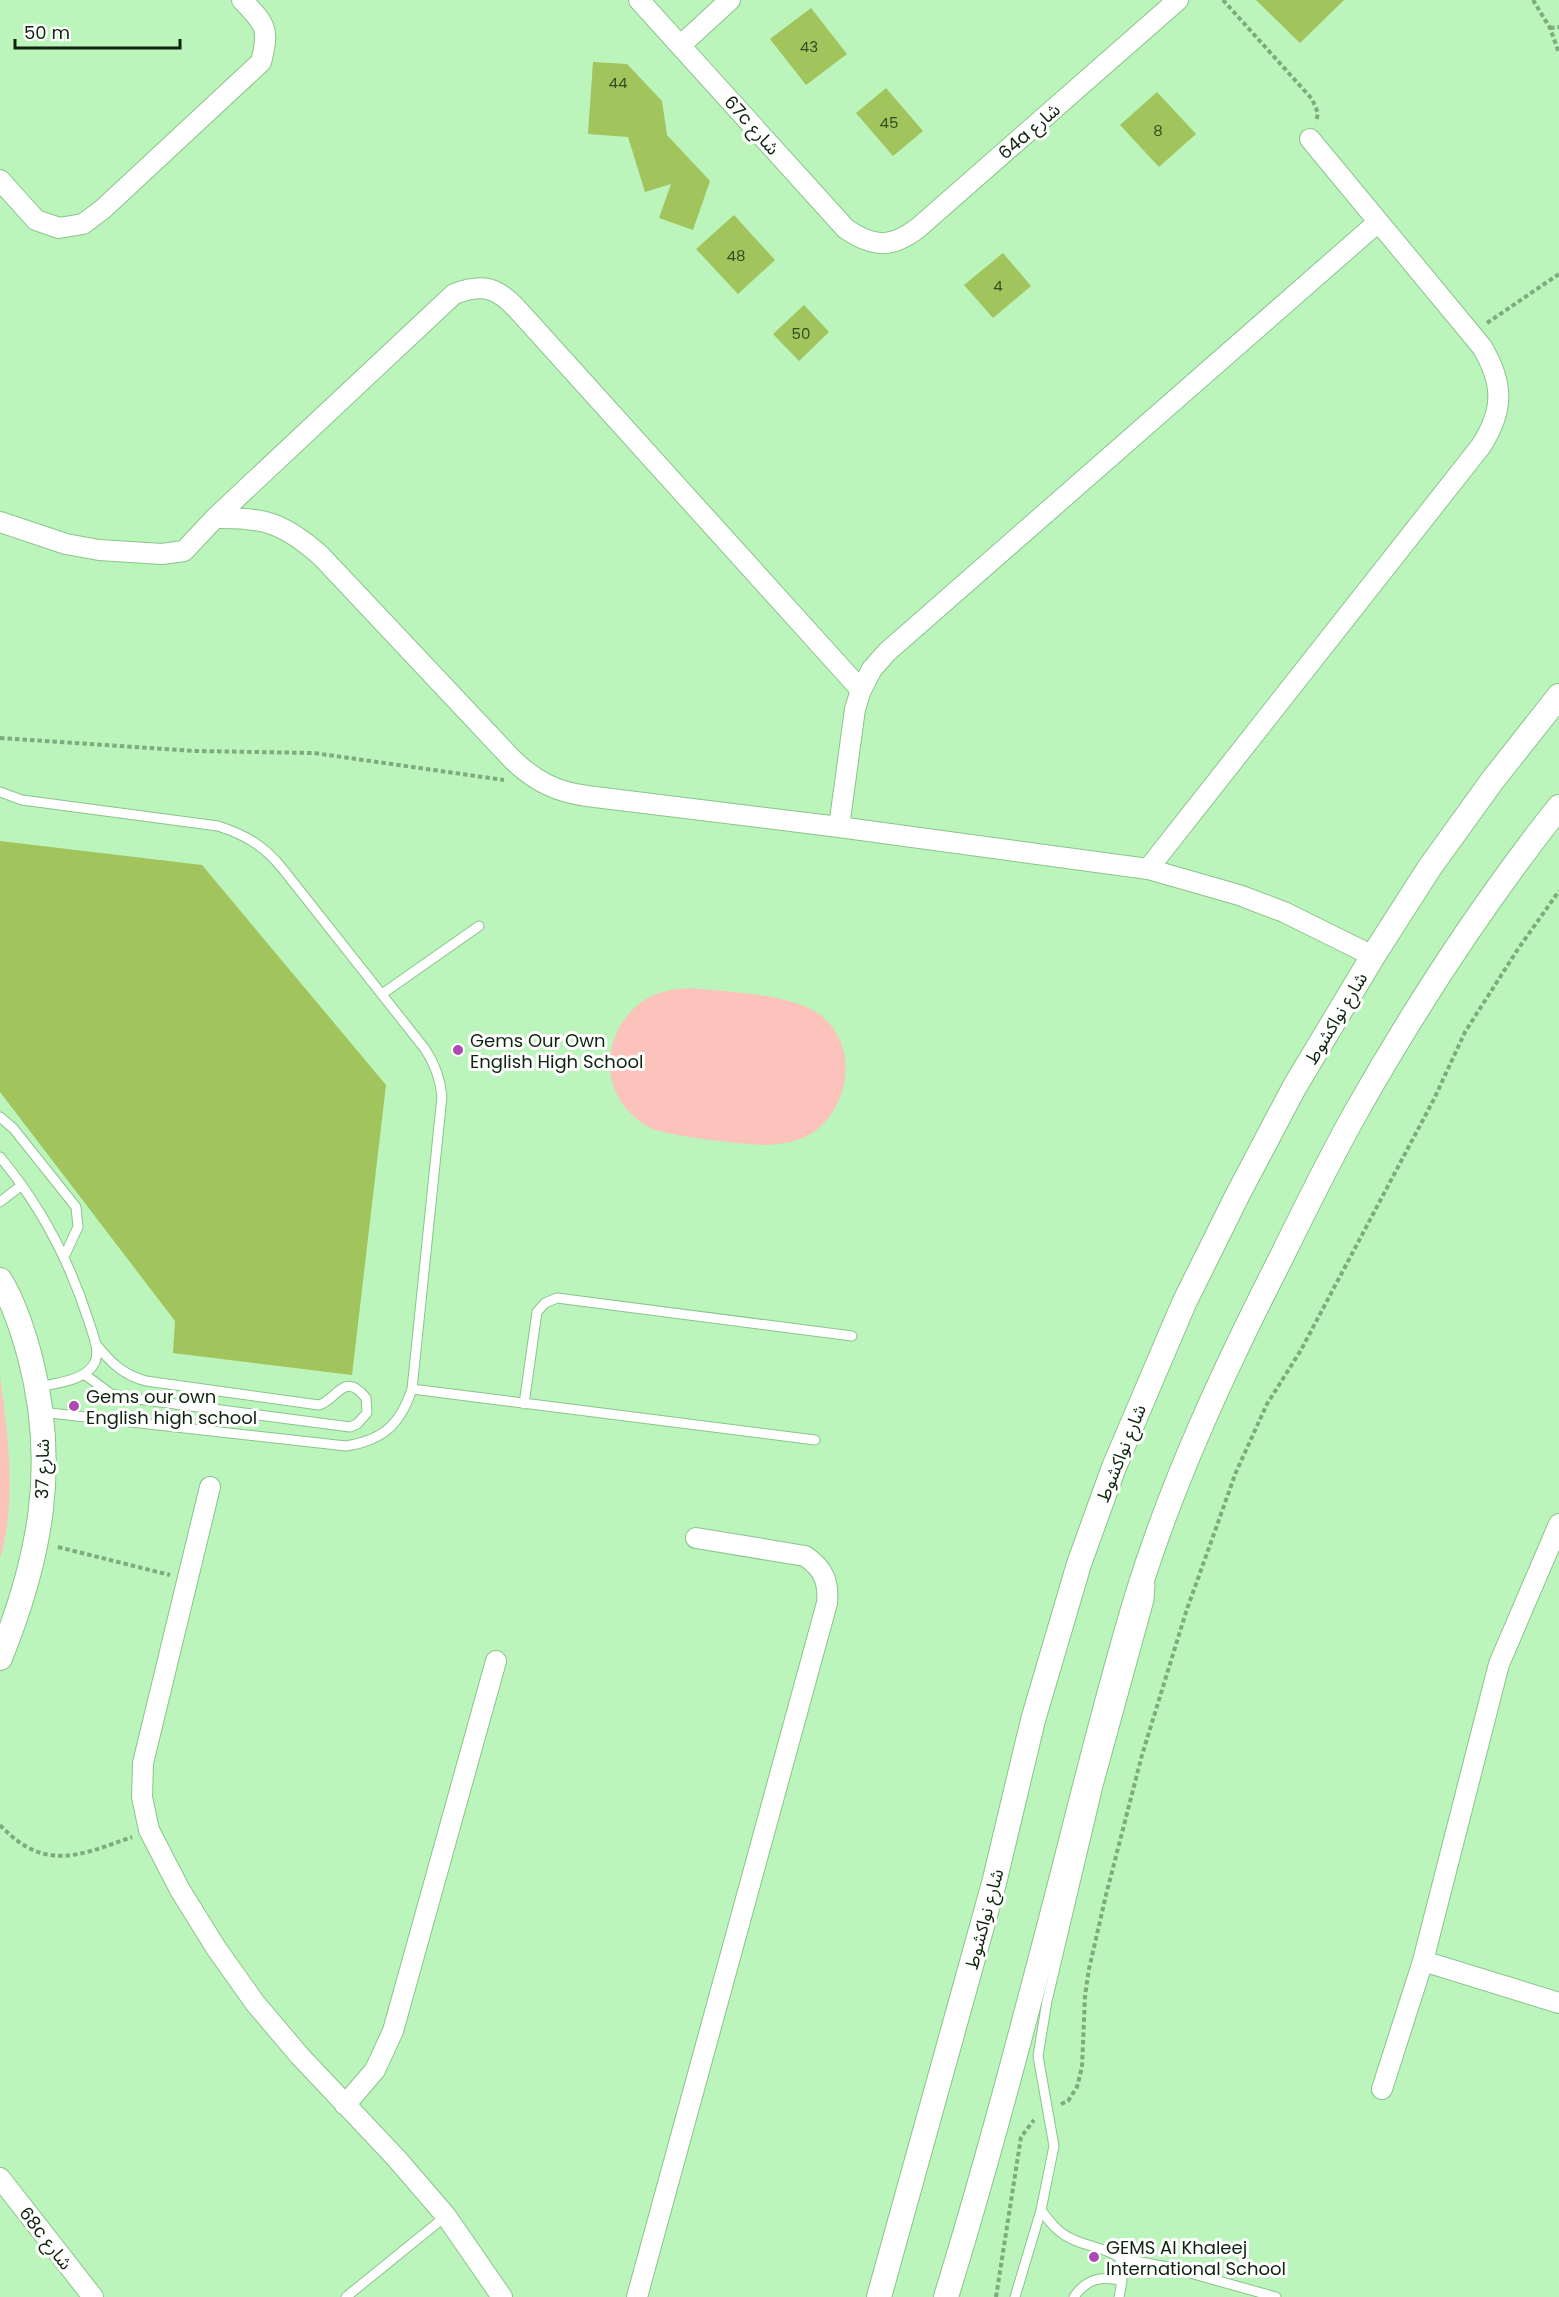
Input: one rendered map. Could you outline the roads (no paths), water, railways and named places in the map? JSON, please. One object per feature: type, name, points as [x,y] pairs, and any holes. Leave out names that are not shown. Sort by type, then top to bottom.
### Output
[{"type":"street","points":[[0,180],[36,220],[59,228],[83,224],[103,210],[261,62],[267,41],[262,20],[242,0]]},
{"type":"street","name":"67c شارع","points":[[639,0],[846,230],[872,243]]},
{"type":"street","points":[[681,45],[730,0]]},
{"type":"street","name":"64a شارع","points":[[872,243],[889,243],[905,238],[918,228],[1178,0]]},
{"type":"street","points":[[1148,869],[1481,446],[1492,428],[1498,408],[1499,386],[1493,365],[1472,334],[1377,223],[1310,139]]},
{"type":"street","points":[[839,827],[855,709],[861,690],[872,669],[887,652],[1377,223]]},
{"type":"street","points":[[0,522],[66,544],[99,550],[162,554],[184,551],[215,518],[454,294],[471,288],[489,289],[506,296],[861,690]]},
{"type":"street","points":[[215,518],[244,518],[273,523],[300,537],[321,556],[513,760],[546,786],[566,793],[587,796],[1148,869],[1239,895],[1284,912],[1372,956]]},
{"type":"street","name":"شارع نواكشوط","points":[[879,2297],[994,1883],[1033,1719],[1079,1564],[1114,1467],[1184,1303],[1295,1086],[1372,956],[1430,867],[1492,780],[1559,696]]},
{"type":"street","points":[[946,2297],[980,2188],[1093,1751],[1148,1566],[1173,1494],[1244,1331],[1354,1115],[1431,987],[1488,903],[1559,807]]},
{"type":"street","name":"شارع 37","points":[[0,1280],[24,1337],[38,1387],[45,1455],[43,1498],[37,1542],[21,1599],[0,1658]]},
{"type":"street","points":[[210,1487],[143,1763],[142,1797],[149,1830],[186,1900],[255,2003],[298,2055],[397,2159],[446,2216],[502,2297]]},
{"type":"street","points":[[1382,2089],[1423,1961],[1499,1664],[1559,1524]]},
{"type":"street","points":[[637,2297],[827,1603],[828,1588],[824,1575],[816,1564],[805,1556],[696,1538]]},
{"type":"street","points":[[345,2105],[375,2070],[393,2031],[496,1661]]},
{"type":"street","points":[[1423,1961],[1559,2003]]},
{"type":"street","points":[[895,2297],[915,2211],[915,2172]]},
{"type":"street","name":"68c شارع","points":[[2,2187],[93,2297]]},
{"type":"lane","points":[[0,792],[22,800],[218,826],[255,841],[270,853],[434,1063],[440,1079],[442,1096],[412,1389],[406,1407],[396,1422],[381,1435],[365,1443],[346,1446],[41,1412]]},
{"type":"lane","points":[[382,994],[479,926]]},
{"type":"lane","points":[[0,1117],[12,1128],[76,1207],[78,1227],[64,1257]]},
{"type":"lane","points":[[0,1157],[22,1185],[64,1257],[82,1300],[97,1352],[95,1361],[84,1374],[38,1387]]},
{"type":"lane","points":[[0,1202],[22,1185]]},
{"type":"lane","points":[[524,1404],[537,1312],[545,1303],[557,1298],[852,1336]]},
{"type":"lane","points":[[84,1374],[111,1394],[137,1399],[350,1427],[357,1425],[367,1413],[366,1398],[354,1388],[346,1386],[339,1389],[327,1402],[319,1405],[146,1381],[125,1373],[95,1343]]},
{"type":"lane","points":[[412,1389],[815,1440]]},
{"type":"lane","points":[[1015,2297],[1041,2210],[1054,2146],[1049,2110],[1040,2075],[1038,2056],[1041,2029],[1098,1786],[1149,1600],[1148,1566]]},
{"type":"lane","points":[[1041,2210],[1060,2232],[1071,2239],[1112,2252],[1120,2258],[1172,2268],[1276,2297]]},
{"type":"lane","points":[[346,2297],[446,2216]]},
{"type":"lane","points":[[1119,2297],[1122,2281],[1120,2258]]},
{"type":"lane","points":[[1074,2297],[1079,2289],[1095,2279],[1122,2281]]},
{"type":"place","name":"Gems Our Own English High School","points":[[458,1050]]},
{"type":"place","name":"Gems our own English high school","points":[[74,1406]]},
{"type":"place","name":"GEMS Al Khaleej International School","points":[[1094,2257]]}]
